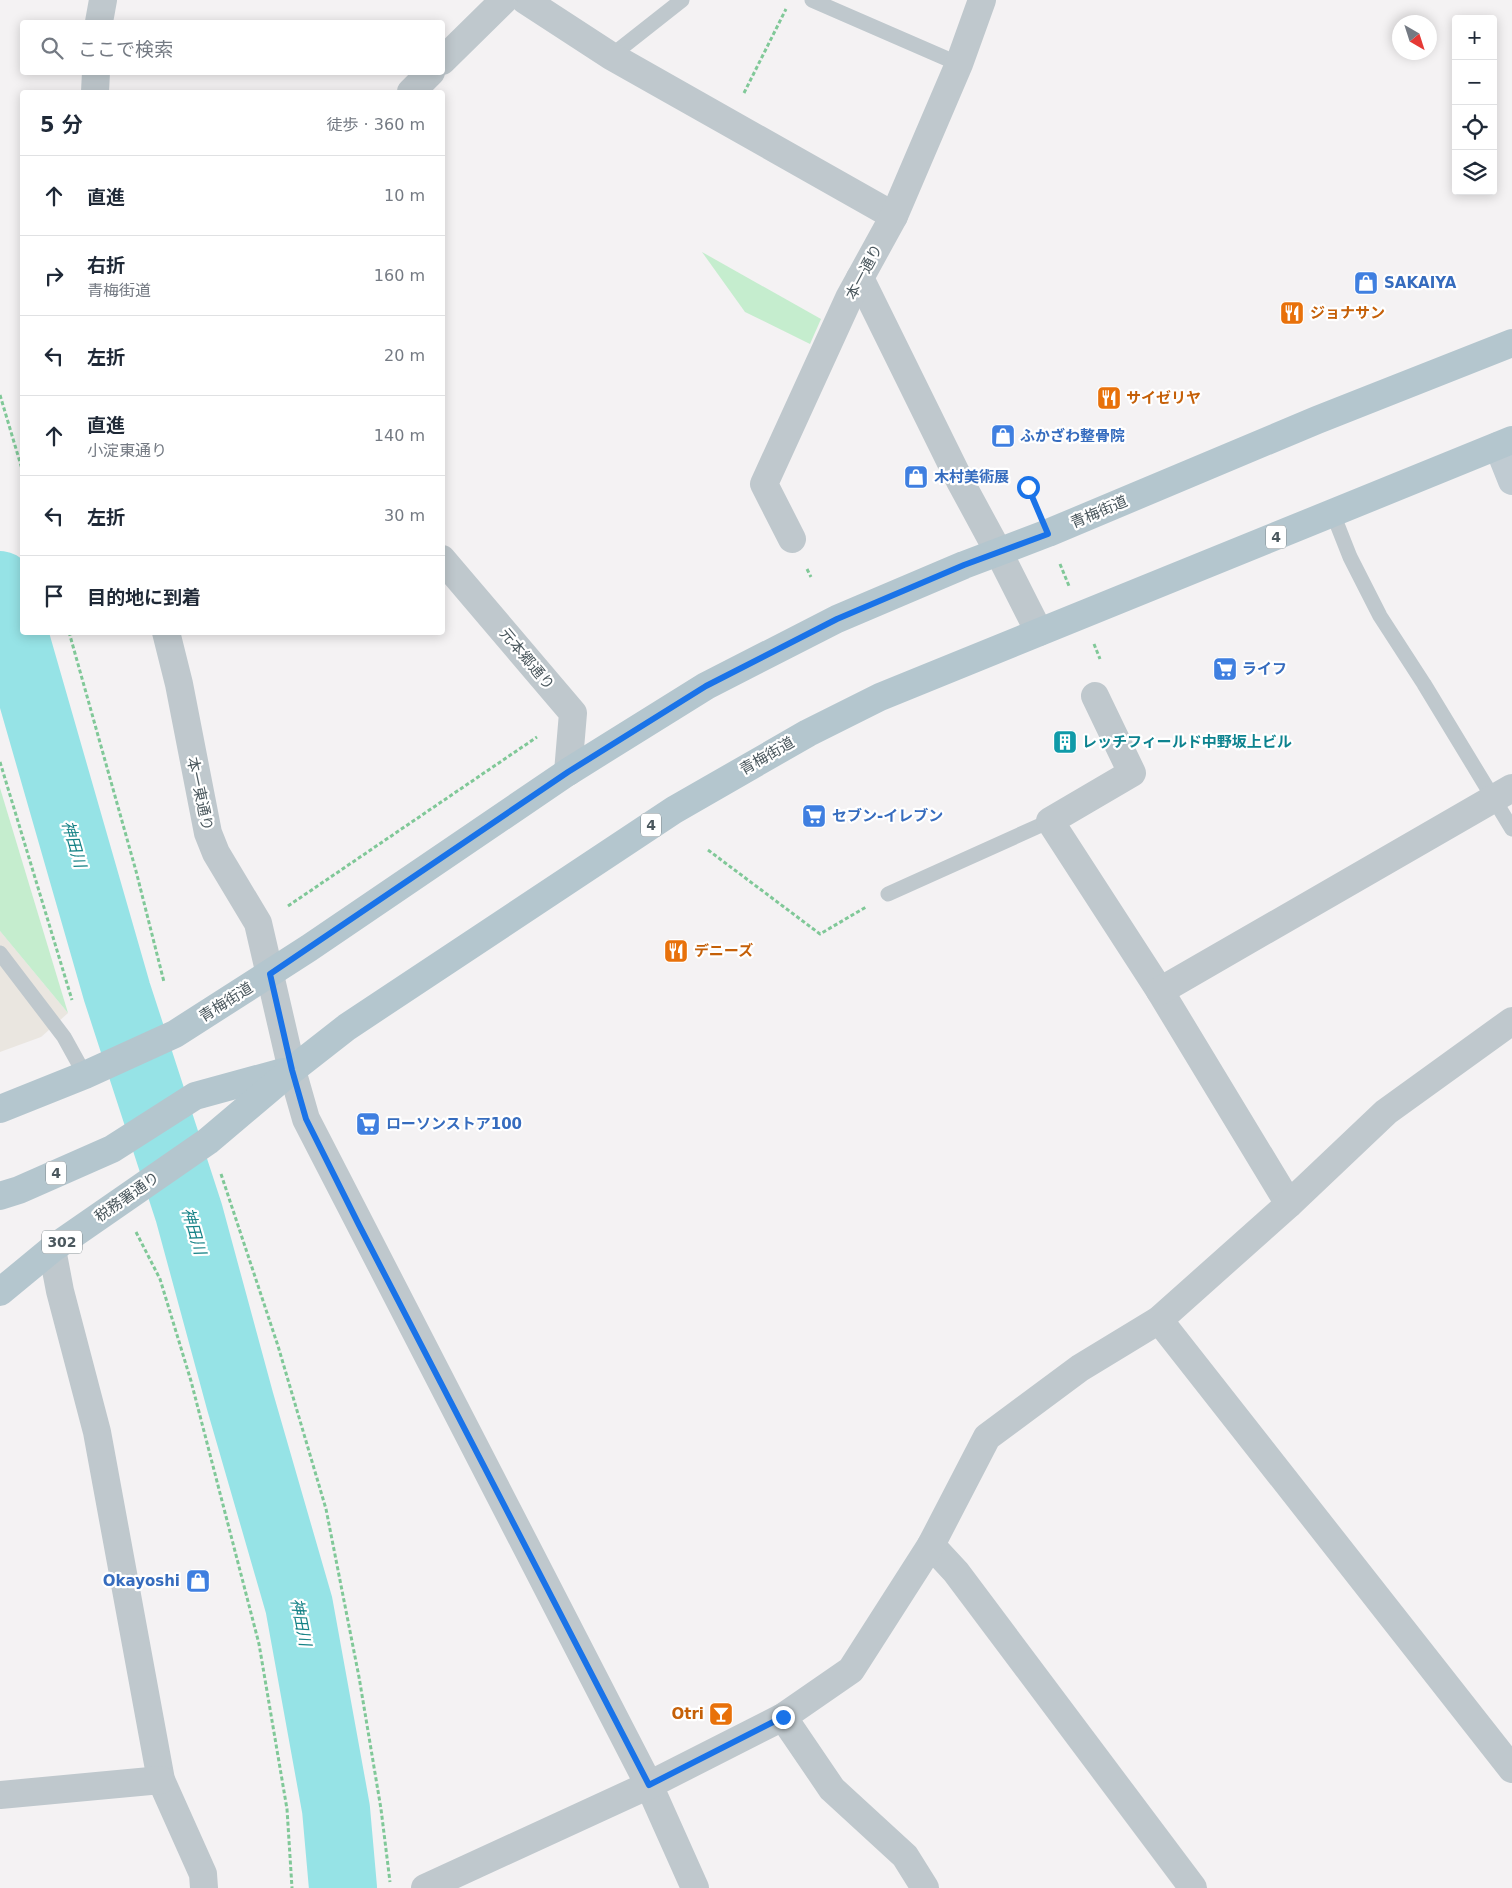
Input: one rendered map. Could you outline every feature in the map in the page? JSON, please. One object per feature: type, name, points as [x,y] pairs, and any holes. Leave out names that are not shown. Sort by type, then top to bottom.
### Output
[{"type":"main road","name":"青梅街道","points":[[0,1109],[85,1075],[176,1034],[270,974],[568,772],[706,686],[828,623],[964,565],[1048,534],[1317,420],[1512,343]]},
{"type":"main road","name":"青梅街道","points":[[292,1070],[347,1027],[674,810],[808,733],[880,697],[1505,443]]},
{"type":"main road","name":"4","points":[[0,1196],[19,1190],[112,1149],[195,1096],[292,1070]]},
{"type":"main road","name":"税務署通り","points":[[0,1292],[52,1249],[208,1141],[292,1070]]},
{"type":"street","points":[[99,20],[103,0]]},
{"type":"street","points":[[445,58],[504,0]]},
{"type":"street","points":[[525,0],[611,56],[894,216]]},
{"type":"street","name":"本一通り","points":[[792,539],[764,484],[860,278],[894,216],[959,64],[982,0]]},
{"type":"street","points":[[95,90],[96,75]]},
{"type":"street","points":[[413,90],[428,75]]},
{"type":"street","points":[[860,278],[960,481],[999,553],[1038,632]]},
{"type":"street","points":[[1505,443],[1512,481]]},
{"type":"street","name":"元本郷通り","points":[[445,563],[573,713]]},
{"type":"street","name":"本一東通り","points":[[167,635],[180,684],[208,833],[216,853],[258,923],[292,1070],[306,1119],[649,1785],[695,1888]]},
{"type":"street","points":[[1095,696],[1132,773],[1050,821],[1160,991],[1289,1204]]},
{"type":"street","points":[[568,772],[573,713]]},
{"type":"street","points":[[1160,991],[1503,794]]},
{"type":"street","points":[[425,1888],[649,1785],[783,1717],[851,1670],[931,1545],[987,1437],[1080,1368],[1159,1320],[1289,1204],[1386,1112],[1512,1021]]},
{"type":"street","points":[[52,1249],[60,1291],[96,1432],[161,1780],[203,1874],[204,1888]]},
{"type":"street","points":[[1159,1320],[1512,1768]]},
{"type":"street","points":[[931,1545],[956,1572],[1193,1888]]},
{"type":"street","points":[[783,1717],[832,1789],[905,1856],[925,1888]]},
{"type":"street","points":[[0,1795],[161,1780]]},
{"type":"lane","points":[[611,56],[682,0]]},
{"type":"lane","points":[[812,0],[959,64]]},
{"type":"lane","points":[[1333,514],[1350,557],[1380,616],[1424,684],[1503,794],[1512,829]]},
{"type":"lane","points":[[888,894],[1050,821]]},
{"type":"lane","points":[[0,953],[64,1037],[85,1075]]},
{"type":"path","points":[[729,122],[787,9]]},
{"type":"path","points":[[0,395],[20,462]]},
{"type":"path","points":[[1028,487],[1100,659]]},
{"type":"path","points":[[70,635],[136,871],[164,982]]},
{"type":"path","points":[[258,923],[288,906],[573,713]]},
{"type":"path","points":[[0,762],[73,1003]]},
{"type":"path","points":[[708,850],[820,934],[888,894]]},
{"type":"path","points":[[221,1174],[278,1346],[326,1509],[359,1677],[381,1809],[391,1888]]},
{"type":"path","points":[[136,1232],[160,1279],[191,1381],[259,1644],[287,1809],[292,1888]]},
{"type":"shaded area","points":[[0,931],[68,1013],[41,1037],[0,1052]]},
{"type":"green space","points":[[702,252],[821,319],[810,344],[745,312]]},
{"type":"green space","points":[[0,788],[68,1013],[0,931]]},
{"type":"waterway","name":"神田川","points":[[0,585],[117,992],[189,1213],[240,1401],[299,1605],[336,1809],[343,1888]]},
{"type":"place","name":"SAKAIYA","points":[[1366,283]]},
{"type":"place","name":"ジョナサン","points":[[1292,313]]},
{"type":"place","name":"サイゼリヤ","points":[[1109,398]]},
{"type":"place","name":"ふかざわ整骨院","points":[[1003,436]]},
{"type":"place","name":"木村美術展","points":[[916,477]]},
{"type":"place","name":"ライフ","points":[[1225,669]]},
{"type":"place","name":"レッチフィールド中野坂上ビル","points":[[1065,742]]},
{"type":"place","name":"セブン-イレブン","points":[[814,816]]},
{"type":"place","name":"デニーズ","points":[[676,951]]},
{"type":"place","name":"ローソンストア100","points":[[368,1124]]},
{"type":"place","name":"Okayoshi","points":[[198,1581]]},
{"type":"place","name":"Otri","points":[[721,1714]]},
{"type":"route","points":[[783,1717],[649,1785],[306,1119],[292,1070],[270,974],[568,772],[706,686],[837,619],[964,565],[1048,534],[1028,487]]}]
